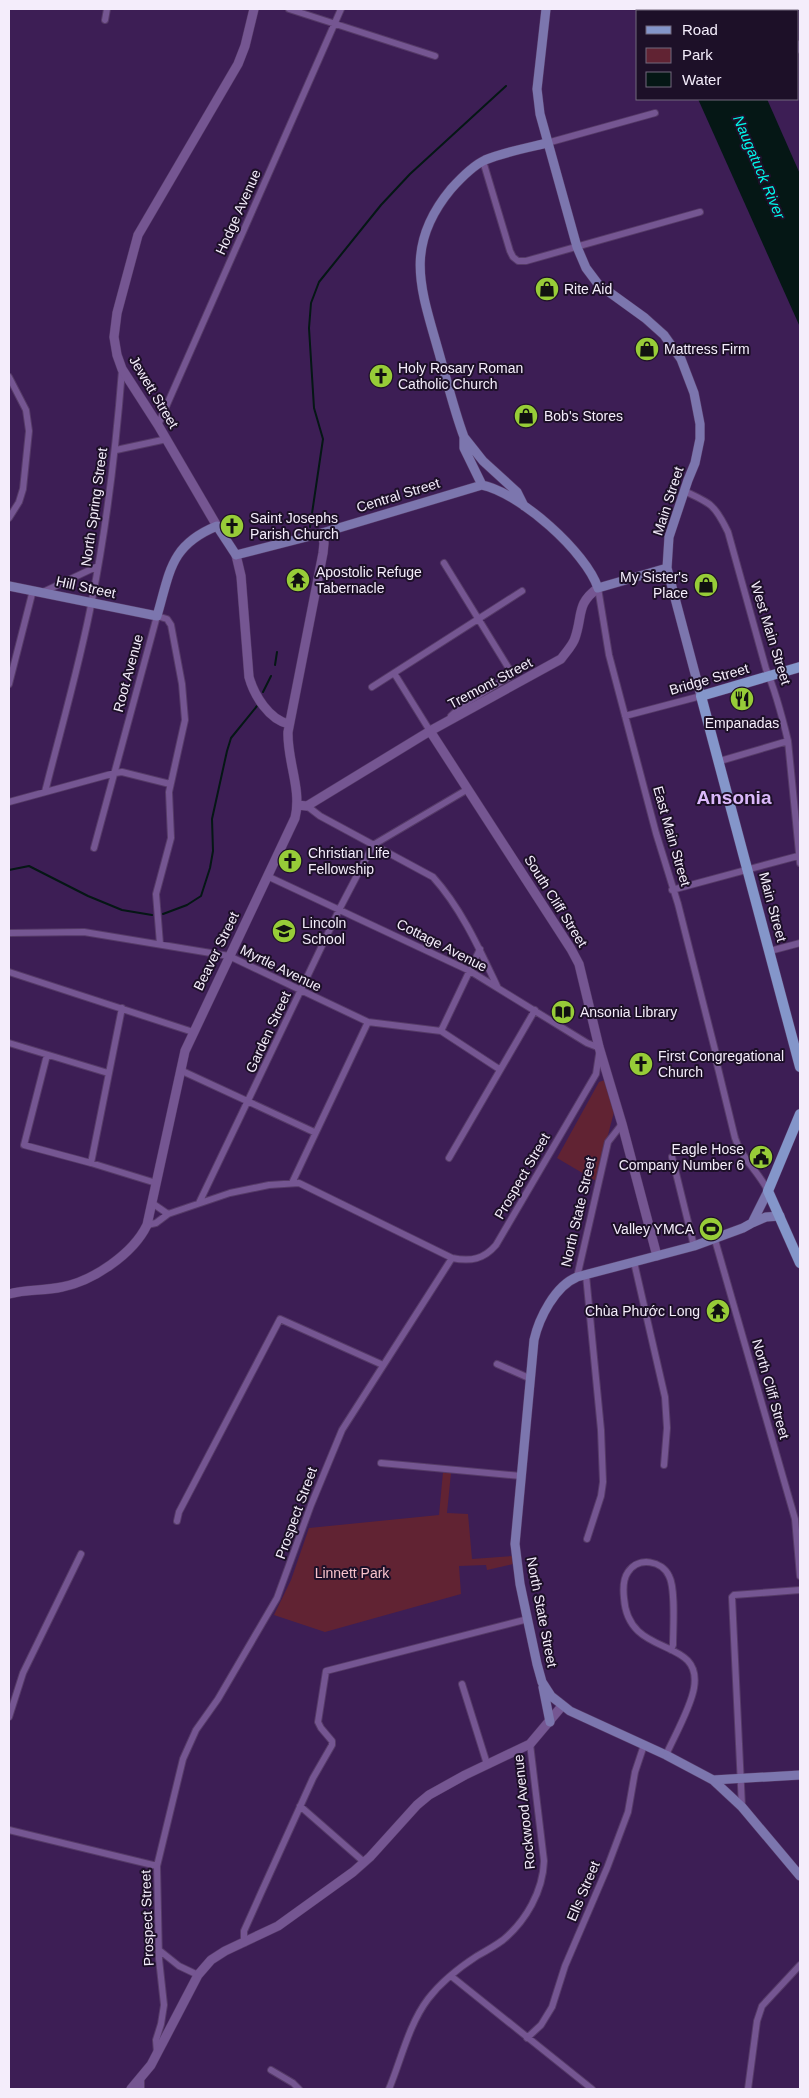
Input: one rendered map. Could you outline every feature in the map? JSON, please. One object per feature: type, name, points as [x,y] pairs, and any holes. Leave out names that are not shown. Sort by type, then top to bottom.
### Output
[{"type":"main road","name":"Main Street","points":[[546,9],[537,89],[540,114],[577,247],[586,268],[598,284],[659,330],[681,359],[694,393],[700,424],[700,439],[695,463],[669,537],[668,568],[800,1067]]},
{"type":"main road","points":[[482,485],[464,448],[464,437],[424,300],[420,279],[421,253],[426,227],[440,203],[459,180],[484,161],[512,151],[547,143]]},
{"type":"main road","name":"East Main Street","points":[[464,437],[483,461],[517,492],[524,506]]},
{"type":"main road","points":[[482,485],[483,461]]},
{"type":"main road","name":"East Main Street","points":[[482,485],[502,492],[544,522],[580,556],[592,573],[598,588]]},
{"type":"main road","name":"Central Street","points":[[236,555],[322,533],[482,485]]},
{"type":"main road","name":"Jewett Street","points":[[217,526],[236,555]]},
{"type":"main road","name":"Root Avenue","points":[[157,616],[170,569],[177,555],[190,541],[217,526]]},
{"type":"main road","points":[[598,588],[668,568]]},
{"type":"main road","name":"Hill Street","points":[[9,586],[157,616]]},
{"type":"main road","name":"Bridge Street","points":[[701,696],[800,667]]},
{"type":"main road","points":[[752,1223],[768,1192],[800,1114]]},
{"type":"main road","points":[[768,1192],[800,1263]]},
{"type":"main road","points":[[582,1276],[715,1240],[766,1216],[780,1216]]},
{"type":"main road","name":"North State Street","points":[[582,1276],[565,1285],[553,1298],[537,1326],[529,1378],[516,1544],[520,1584],[542,1682],[551,1696],[562,1706],[666,1755],[713,1780],[742,1807],[799,1870]]},
{"type":"main road","points":[[542,1682],[550,1722]]},
{"type":"main road","points":[[713,1780],[740,1780],[800,1774]]},
{"type":"street","points":[[105,20],[107,9]]},
{"type":"street","name":"Jewett Street","points":[[217,526],[167,439],[122,369],[114,337],[117,313],[138,235],[238,64],[245,46],[254,9]]},
{"type":"street","points":[[289,9],[435,56]]},
{"type":"street","name":"Hodge Avenue","points":[[158,425],[341,9]]},
{"type":"street","points":[[547,143],[655,113]]},
{"type":"street","points":[[484,161],[513,257],[518,261],[526,261],[700,212]]},
{"type":"street","name":"North Spring Street","points":[[45,792],[92,602],[116,450],[122,369]]},
{"type":"street","points":[[9,518],[19,502],[23,489],[29,431],[26,410],[10,382]]},
{"type":"street","points":[[116,450],[167,439]]},
{"type":"street","name":"West Main Street","points":[[684,491],[708,501],[720,514],[728,532],[788,741],[799,859]]},
{"type":"street","name":"Beaver Street","points":[[9,1294],[28,1290],[60,1288],[89,1278],[126,1253],[138,1241],[147,1226],[185,1051],[295,818],[297,805],[288,744],[289,724],[323,554],[324,543],[322,533]]},
{"type":"street","name":"Jewett Street","points":[[236,555],[241,576],[248,677],[272,716],[280,722],[289,724]]},
{"type":"street","points":[[430,731],[463,705],[512,675],[444,563]]},
{"type":"street","points":[[9,684],[38,591],[98,566]]},
{"type":"street","name":"East Main Street","points":[[598,588],[609,655],[672,890],[676,896],[737,1144],[763,1181],[768,1192]]},
{"type":"street","name":"Tremont Street","points":[[307,806],[430,731],[561,658],[575,640],[583,604],[587,596],[598,588]]},
{"type":"street","points":[[372,687],[522,591]]},
{"type":"street","points":[[157,616],[167,619],[171,624],[186,712],[170,784],[171,838],[156,894],[160,944]]},
{"type":"street","name":"Root Avenue","points":[[94,848],[116,773],[157,616]]},
{"type":"street","name":"South Cliff Street","points":[[394,673],[579,964],[600,1048],[658,1256]]},
{"type":"street","name":"Bridge Street","points":[[625,716],[701,696]]},
{"type":"street","points":[[720,761],[788,741]]},
{"type":"street","points":[[9,802],[122,772],[170,784]]},
{"type":"street","points":[[373,845],[468,789]]},
{"type":"street","points":[[297,805],[307,806],[320,816],[433,877],[445,890],[480,949],[498,987]]},
{"type":"street","name":"Garden Street","points":[[199,1203],[249,1102],[340,908],[373,845]]},
{"type":"street","points":[[672,890],[749,869],[799,859]]},
{"type":"street","name":"Cottage Avenue","points":[[268,876],[340,908],[470,971],[600,1048]]},
{"type":"street","name":"Myrtle Avenue","points":[[9,932],[84,932],[229,956],[368,1022],[441,1031],[499,1069]]},
{"type":"street","points":[[770,951],[800,943]]},
{"type":"street","points":[[441,1031],[480,949]]},
{"type":"street","points":[[9,972],[193,1032]]},
{"type":"street","points":[[91,1163],[122,1008]]},
{"type":"street","points":[[449,1158],[534,1010]]},
{"type":"street","points":[[292,1183],[314,1132],[368,1022]]},
{"type":"street","points":[[9,1043],[108,1073]]},
{"type":"street","name":"Prospect Street","points":[[157,2053],[156,2040],[164,2005],[159,1950],[157,1866],[175,1787],[187,1750],[196,1730],[218,1699],[277,1598],[336,1442],[350,1417],[452,1258],[464,1261],[476,1259],[488,1254],[496,1244],[596,1074],[600,1048]]},
{"type":"street","points":[[47,1055],[24,1145],[156,1183]]},
{"type":"street","points":[[180,1070],[314,1132]]},
{"type":"street","name":"North State Street","points":[[582,1276],[608,1142],[622,1124]]},
{"type":"street","points":[[672,1156],[694,1246]]},
{"type":"street","points":[[147,1226],[168,1214],[244,1189],[292,1183],[305,1185],[452,1258]]},
{"type":"street","points":[[152,1203],[168,1214]]},
{"type":"street","name":"North Cliff Street","points":[[715,1240],[794,1519],[800,1576]]},
{"type":"street","points":[[634,1262],[665,1397],[667,1428],[664,1465]]},
{"type":"street","points":[[582,1276],[601,1430],[603,1482],[602,1496],[587,1539]]},
{"type":"street","points":[[177,1521],[179,1512],[280,1319],[383,1365]]},
{"type":"street","points":[[496,1364],[529,1378]]},
{"type":"street","points":[[380,1463],[521,1476]]},
{"type":"street","points":[[9,1717],[24,1673],[82,1554]]},
{"type":"street","points":[[666,1755],[694,1686],[694,1671],[690,1661],[644,1637],[629,1620],[625,1606],[624,1584],[628,1572],[642,1563],[654,1563],[660,1566],[671,1581],[673,1645],[671,1650]]},
{"type":"street","points":[[742,1807],[732,1597],[734,1595],[800,1590]]},
{"type":"street","points":[[244,1943],[244,1931],[313,1778],[332,1745],[330,1738],[318,1722],[326,1671],[528,1618]]},
{"type":"street","points":[[462,1684],[487,1764]]},
{"type":"street","points":[[131,2089],[141,2078],[157,2053],[198,1975],[218,1955],[278,1926],[364,1862],[417,1805],[429,1795],[487,1764],[530,1744],[562,1706]]},
{"type":"street","name":"Rockwood Avenue","points":[[391,2088],[423,2006],[437,1988],[451,1976],[504,1939],[516,1928],[534,1900],[541,1884],[544,1862],[530,1744]]},
{"type":"street","name":"Ells Street","points":[[527,2038],[541,2025],[552,2007],[568,1958],[628,1812],[635,1772],[644,1745]]},
{"type":"street","points":[[300,1806],[364,1862]]},
{"type":"street","points":[[9,1830],[157,1866]]},
{"type":"street","points":[[159,1950],[179,1966],[198,1975]]},
{"type":"street","points":[[748,2089],[757,2021],[762,2006],[800,1965]]},
{"type":"street","points":[[451,1976],[592,2089]]},
{"type":"street","points":[[271,2070],[299,2089]]},
{"type":"street","points":[[141,2078],[141,2089]]},
{"type":"green space","points":[[605,1080],[614,1112],[596,1181],[557,1158],[599,1082]]},
{"type":"green space","name":"Linnett Park","points":[[443,1472],[451,1473],[447,1513],[468,1514],[472,1559],[512,1556],[513,1564],[487,1570],[486,1565],[459,1566],[461,1594],[325,1632],[274,1615],[291,1580],[309,1528],[439,1515]]},
{"type":"water","name":"Naugatuck River","points":[[698,100],[767,100],[800,174],[800,327]]},
{"type":"waterway","points":[[310,527],[323,439],[314,408],[309,328],[311,303],[319,282],[381,205],[410,174],[506,86]]},
{"type":"waterway","points":[[275,665],[277,652]]},
{"type":"waterway","points":[[263,692],[271,676]]},
{"type":"waterway","points":[[163,914],[187,905],[201,896],[210,868],[213,851],[212,819],[227,751],[231,738],[257,706]]},
{"type":"waterway","points":[[9,870],[29,866],[88,896],[122,910],[152,915]]},
{"type":"place","name":"Rite Aid","points":[[547,289]]},
{"type":"place","name":"Mattress Firm","points":[[647,349]]},
{"type":"place","name":"Holy Rosary Roman Catholic Church","points":[[381,376]]},
{"type":"place","name":"Bob's Stores","points":[[526,416]]},
{"type":"place","name":"Saint Josephs Parish Church","points":[[232,526]]},
{"type":"place","name":"Apostolic Refuge Tabernacle","points":[[298,580]]},
{"type":"place","name":"My Sister's Place","points":[[706,585]]},
{"type":"place","name":"Empanadas","points":[[742,699]]},
{"type":"place","name":"Christian Life Fellowship","points":[[290,861]]},
{"type":"place","name":"Lincoln School","points":[[284,931]]},
{"type":"place","name":"Ansonia Library","points":[[563,1012]]},
{"type":"place","name":"First Congregational Church","points":[[641,1064]]},
{"type":"place","name":"Eagle Hose Company Number 6","points":[[761,1157]]},
{"type":"place","name":"Valley YMCA","points":[[711,1229]]},
{"type":"place","name":"Chùa Phước Long","points":[[718,1311]]},
{"type":"district","name":"Ansonia","points":[[734,797]]}]
